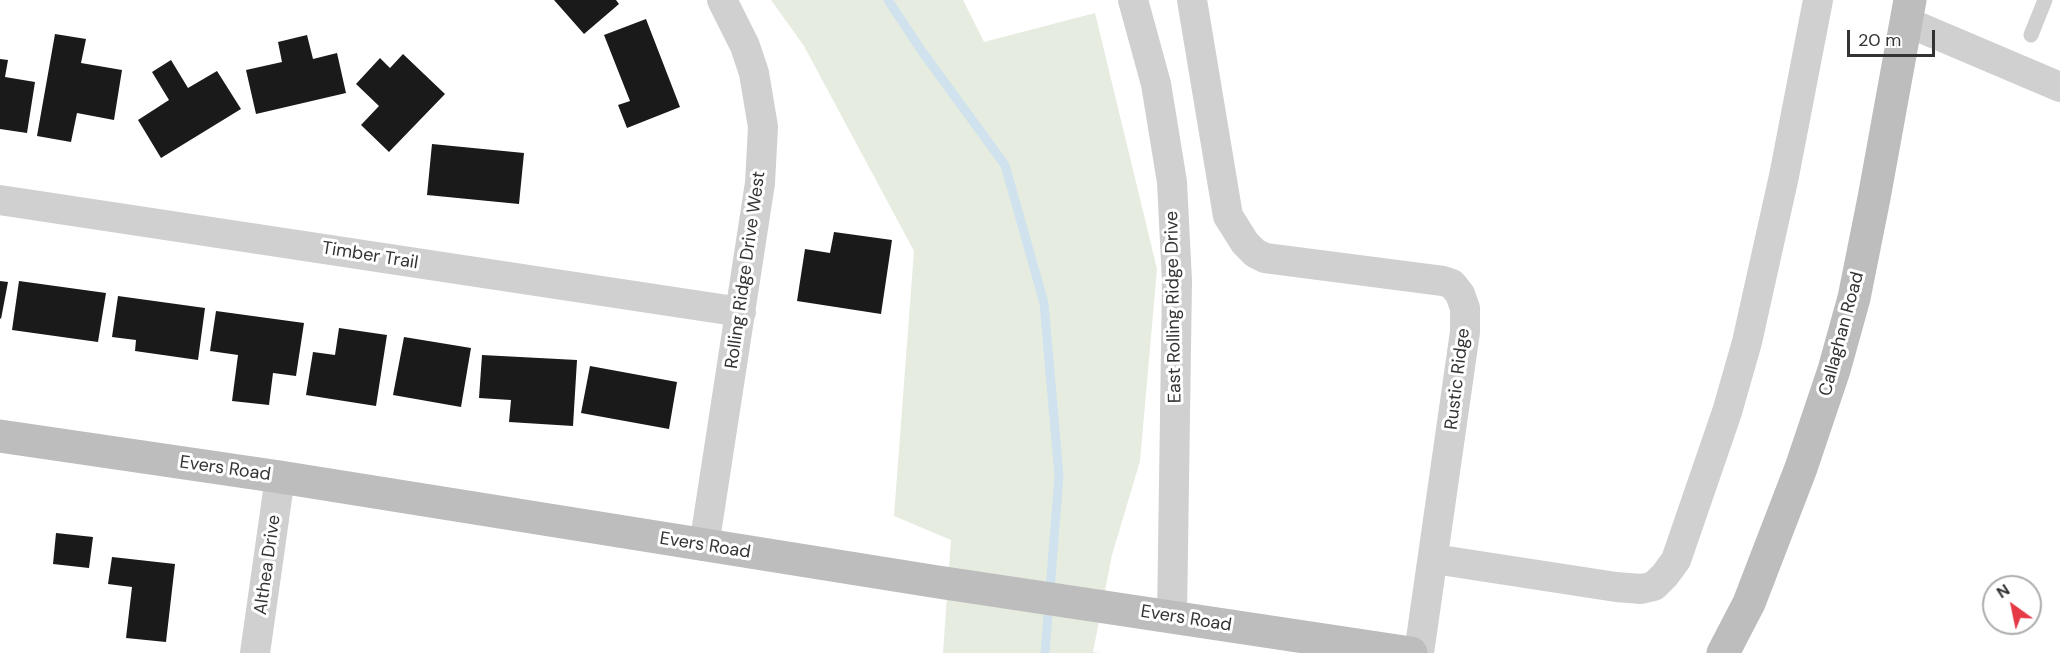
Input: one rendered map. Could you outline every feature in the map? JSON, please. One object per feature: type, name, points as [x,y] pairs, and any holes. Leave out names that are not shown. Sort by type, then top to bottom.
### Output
[{"type":"main road","name":"Callaghan Road","points":[[1723,653],[1749,603],[1801,468],[1836,363],[1854,298],[1908,11]]},
{"type":"main road","name":"Evers Road","points":[[0,436],[280,477],[704,546],[1411,653]]},
{"type":"street","name":"Rolling Ridge Drive West","points":[[704,546],[760,183],[763,128],[754,73],[745,46],[722,0]]},
{"type":"street","name":"East Rolling Ridge Drive","points":[[1134,0],[1156,84],[1172,182],[1177,280],[1173,618]]},
{"type":"street","name":"Rustic Ridge","points":[[1192,0],[1228,216],[1245,243],[1266,258],[1443,281],[1452,284],[1460,294],[1465,308],[1465,332],[1419,653]]},
{"type":"street","points":[[1434,559],[1641,589],[1654,586],[1676,560],[1727,412],[1747,342],[1784,176],[1818,0]]},
{"type":"street","points":[[1908,11],[2060,87]]},
{"type":"street","name":"Timber Trail","points":[[0,200],[741,312]]},
{"type":"street","name":"Althea Drive","points":[[255,653],[280,477]]},
{"type":"lane","points":[[2031,35],[2045,0]]},
{"type":"lane","points":[[2052,0],[2060,4]]},
{"type":"shaded area","points":[[771,0],[963,0],[984,42],[1095,13],[1157,269],[1140,461],[1112,555],[1093,652],[1101,653],[943,653],[951,540],[894,516],[914,251],[804,46]]},
{"type":"building","points":[[554,0],[616,0],[619,4],[584,34]]},
{"type":"building","points":[[646,19],[680,107],[627,128],[618,105],[630,101],[604,35]]},
{"type":"building","points":[[55,34],[86,39],[81,63],[122,70],[114,120],[77,113],[71,142],[37,136]]},
{"type":"building","points":[[307,35],[313,59],[337,53],[346,93],[256,114],[246,70],[282,62],[278,42]]},
{"type":"building","points":[[403,54],[445,94],[389,152],[361,125],[379,106],[356,84],[380,58],[390,68]]},
{"type":"building","points":[[0,59],[8,60],[5,77],[35,82],[27,133],[0,129]]},
{"type":"building","points":[[171,60],[188,88],[217,71],[241,109],[161,158],[138,120],[169,100],[152,72]]},
{"type":"building","points":[[432,144],[524,153],[519,204],[427,195]]},
{"type":"building","points":[[834,232],[892,240],[881,314],[797,301],[805,249],[830,253]]},
{"type":"building","points":[[0,281],[8,282],[1,319],[0,318]]},
{"type":"building","points":[[19,281],[106,293],[98,342],[12,330]]},
{"type":"building","points":[[118,296],[205,308],[198,360],[135,351],[136,340],[112,337]]},
{"type":"building","points":[[216,311],[304,323],[296,376],[273,373],[269,405],[232,401],[238,355],[210,351]]},
{"type":"building","points":[[339,328],[387,335],[376,406],[306,395],[313,352],[335,355]]},
{"type":"building","points":[[404,337],[471,348],[461,407],[393,395]]},
{"type":"building","points":[[482,355],[577,360],[573,426],[509,422],[511,400],[479,398]]},
{"type":"building","points":[[590,366],[677,382],[669,429],[581,413]]},
{"type":"building","points":[[56,533],[93,537],[89,568],[53,564]]},
{"type":"building","points":[[112,557],[175,564],[166,642],[126,638],[132,587],[108,584]]},
{"type":"waterway","points":[[888,0],[921,50],[1005,165],[1044,303],[1059,476],[1045,653]]}]
